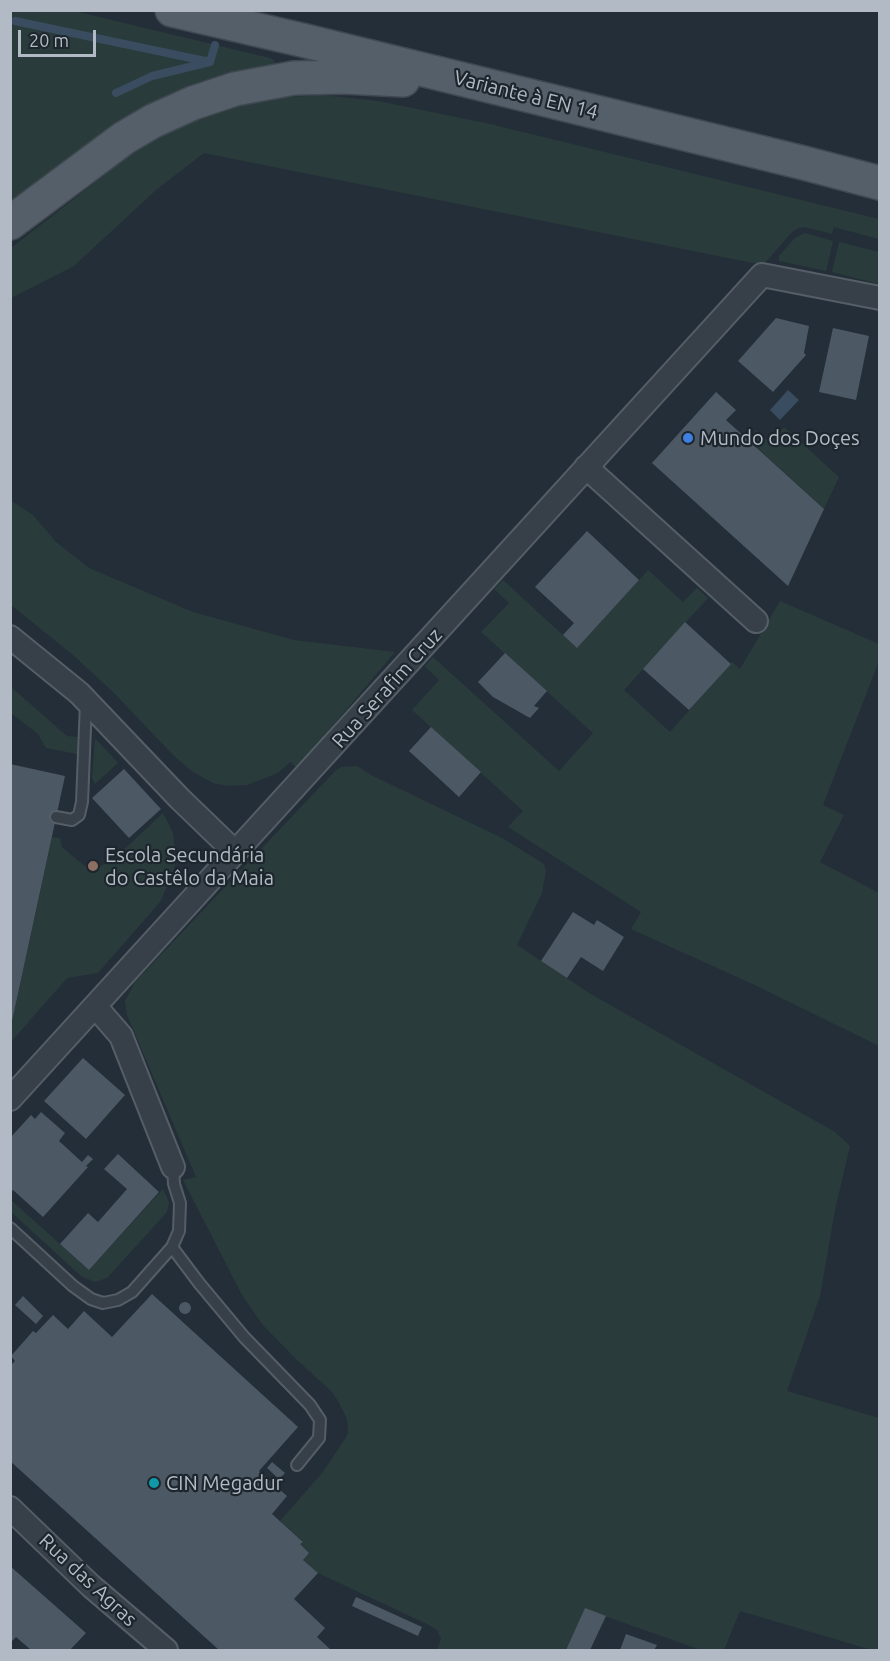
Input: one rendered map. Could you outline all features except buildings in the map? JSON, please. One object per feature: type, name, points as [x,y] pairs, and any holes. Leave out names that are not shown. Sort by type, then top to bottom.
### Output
[{"type":"main road","name":"Variante à EN 14","points":[[172,10],[482,84],[879,183]]},
{"type":"main road","points":[[210,10],[306,41]]},
{"type":"main road","points":[[10,223],[95,159],[153,121],[193,103],[235,89],[284,79],[320,76],[482,84]]},
{"type":"street","name":"Rua Serafim Cruz","points":[[10,1099],[331,750],[762,275],[879,298]]},
{"type":"street","points":[[586,467],[756,621]]},
{"type":"street","points":[[10,637],[86,700],[179,798],[235,852]]},
{"type":"street","points":[[95,1006],[121,1036],[174,1167]]},
{"type":"street","name":"Rua das Agras","points":[[10,1508],[91,1586],[166,1650]]},
{"type":"lane","points":[[56,817],[72,820],[79,815],[82,802],[86,700]]},
{"type":"lane","points":[[10,1228],[73,1286],[91,1299],[104,1303],[118,1300],[132,1292],[172,1247],[179,1231],[180,1203],[174,1184],[174,1167]]},
{"type":"lane","points":[[172,1247],[236,1328],[310,1405],[320,1420],[319,1438],[297,1465]]},
{"type":"green space","points":[[11,11],[74,11],[275,61],[273,64],[199,83],[174,92],[91,141],[11,201]]},
{"type":"green space","points":[[322,95],[378,101],[490,124],[879,219],[879,239],[834,227],[832,234],[805,227],[799,228],[792,232],[763,265],[204,153],[156,190],[74,266],[11,298],[11,248],[138,149],[165,133],[226,108],[287,97]]},
{"type":"green space","points":[[805,233],[833,241],[826,271],[779,261],[779,256],[795,238]]},
{"type":"green space","points":[[839,242],[879,252],[879,284],[832,272]]},
{"type":"green space","points":[[784,427],[839,477],[824,509],[748,439],[756,430],[770,443]]},
{"type":"green space","points":[[10,500],[33,515],[56,542],[89,568],[193,612],[294,640],[395,652],[297,768],[290,762],[278,773],[247,785],[228,786],[213,783],[193,772],[174,756],[114,693],[73,655],[11,605]]},
{"type":"green space","points":[[648,570],[683,602],[697,588],[708,598],[624,690],[670,732],[732,662],[740,669],[780,601],[879,644],[879,661],[823,805],[844,815],[820,862],[879,893],[879,1046],[757,986],[631,929],[641,912],[508,827],[523,811],[412,710],[439,680],[425,666],[433,657],[559,771],[593,733],[481,632],[509,603],[494,589],[503,580],[577,648]]},
{"type":"green space","points":[[11,687],[67,736],[78,737],[77,754],[46,748],[38,734],[11,713]]},
{"type":"green space","points":[[95,738],[118,763],[95,784],[92,778]]},
{"type":"green space","points":[[357,766],[371,775],[504,839],[544,864],[546,871],[542,893],[517,945],[589,993],[835,1132],[850,1146],[835,1210],[820,1296],[787,1391],[879,1418],[879,1650],[872,1650],[740,1611],[724,1650],[701,1650],[585,1609],[566,1650],[437,1650],[441,1639],[437,1630],[318,1573],[303,1560],[309,1553],[300,1544],[303,1541],[280,1521],[322,1473],[345,1439],[348,1433],[347,1419],[331,1391],[262,1324],[242,1295],[183,1180],[196,1177],[127,1015],[125,1001],[135,982],[336,770],[342,767]]},
{"type":"green space","points":[[163,813],[173,833],[176,859],[173,873],[160,902],[98,973],[67,978],[11,1042],[11,1027],[52,837],[60,838],[62,847],[85,866],[96,868],[113,860]]},
{"type":"green space","points":[[163,1189],[169,1202],[167,1212],[107,1278],[95,1282],[81,1276],[11,1212],[11,1200],[89,1270]]},
{"type":"water","points":[[788,390],[799,400],[780,420],[770,410]]},
{"type":"waterway","points":[[15,21],[210,62]]},
{"type":"waterway","points":[[116,93],[152,76],[210,62],[215,45]]},
{"type":"place","name":"Mundo dos Doçes","points":[[688,438]]},
{"type":"place","name":"Escola Secundária do Castêlo da Maia","points":[[93,866]]},
{"type":"place","name":"CIN Megadur","points":[[154,1483]]}]
